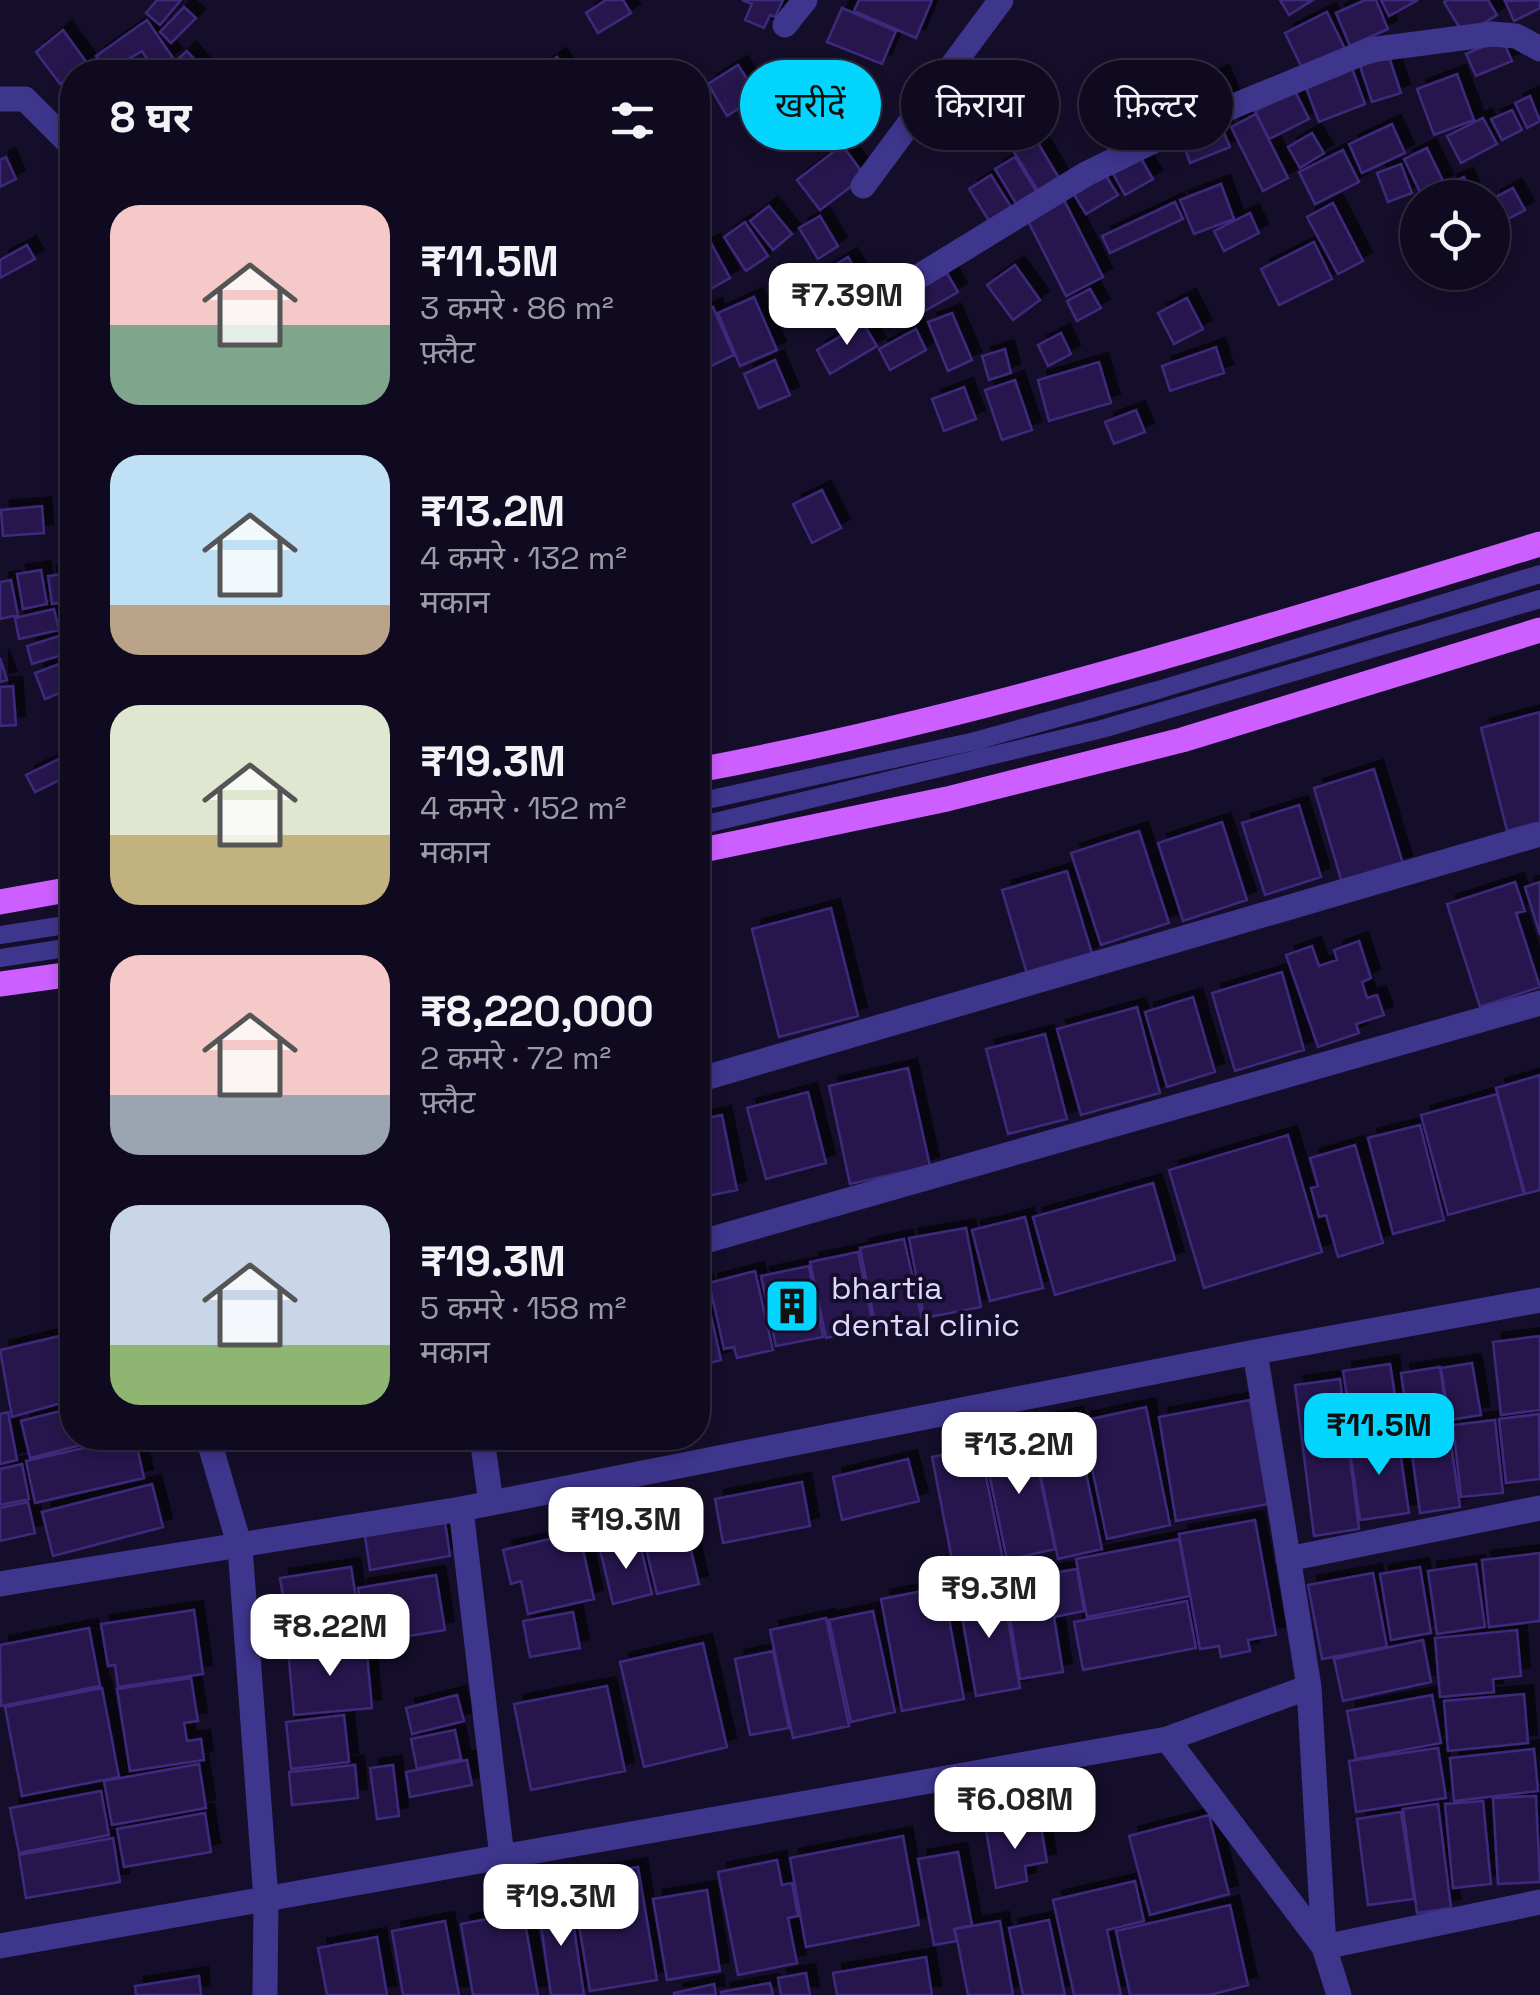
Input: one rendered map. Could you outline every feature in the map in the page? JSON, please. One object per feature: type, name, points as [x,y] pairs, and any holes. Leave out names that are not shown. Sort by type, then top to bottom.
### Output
[{"type":"main road","points":[[710,767],[951,714],[1210,646],[1540,544]]},
{"type":"main road","points":[[710,848],[947,799],[1182,740],[1540,630]]},
{"type":"main road","points":[[0,902],[60,891]]},
{"type":"main road","points":[[0,984],[60,976]]},
{"type":"street","points":[[785,25],[805,0]]},
{"type":"street","points":[[863,186],[1001,0]]},
{"type":"street","points":[[851,318],[1086,174],[1178,129],[1370,50],[1492,34],[1516,36],[1540,50]]},
{"type":"street","points":[[0,99],[25,99],[60,134]]},
{"type":"street","points":[[710,1076],[1540,834]]},
{"type":"street","points":[[710,1239],[1540,1002]]},
{"type":"street","points":[[0,1584],[491,1504],[1254,1352],[1540,1300]]},
{"type":"street","points":[[1254,1352],[1309,1686],[1324,1947],[1339,1995]]},
{"type":"street","points":[[212,1450],[240,1546],[266,1899],[265,1995]]},
{"type":"street","points":[[484,1450],[491,1504]]},
{"type":"street","points":[[1288,1560],[1540,1508]]},
{"type":"street","points":[[460,1509],[502,1857]]},
{"type":"street","points":[[0,1946],[1166,1738],[1309,1686]]},
{"type":"street","points":[[1166,1738],[1324,1947]]},
{"type":"street","points":[[1324,1947],[1540,1902]]},
{"type":"lane","points":[[710,799],[993,736],[1540,574]]},
{"type":"lane","points":[[710,823],[1102,729],[1540,598]]},
{"type":"lane","points":[[0,934],[60,926]]},
{"type":"lane","points":[[0,958],[60,949]]},
{"type":"building","points":[[157,0],[181,0],[160,25],[146,13]]},
{"type":"building","points":[[606,0],[623,0],[631,13],[598,33],[586,13]]},
{"type":"building","points":[[742,0],[783,0],[764,28],[745,20],[752,4]]},
{"type":"building","points":[[859,0],[932,0],[916,38],[854,11]]},
{"type":"building","points":[[1280,0],[1313,0],[1289,15]]},
{"type":"building","points":[[1365,0],[1376,0],[1388,29],[1350,46],[1336,13]]},
{"type":"building","points":[[1381,0],[1418,0],[1389,16]]},
{"type":"building","points":[[1488,0],[1497,15],[1464,35],[1444,2]]},
{"type":"building","points":[[1540,0],[1540,8],[1514,21],[1505,1]]},
{"type":"building","points":[[184,7],[196,18],[171,43],[160,32]]},
{"type":"building","points":[[842,8],[896,31],[882,64],[881,60],[827,42]]},
{"type":"building","points":[[1327,12],[1346,51],[1304,72],[1285,33]]},
{"type":"building","points":[[147,20],[173,58],[148,60],[142,51],[127,60],[99,60],[96,56]]},
{"type":"building","points":[[63,30],[85,60],[60,60],[60,84],[36,52]]},
{"type":"building","points":[[1502,38],[1512,61],[1476,76],[1466,54]]},
{"type":"building","points":[[187,51],[195,60],[177,60]]},
{"type":"building","points":[[1389,57],[1401,93],[1372,102],[1360,66]]},
{"type":"building","points":[[738,65],[740,108],[727,116],[710,83]]},
{"type":"building","points":[[1352,68],[1365,104],[1319,122],[1305,85]]},
{"type":"building","points":[[1457,74],[1474,120],[1434,135],[1417,89]]},
{"type":"building","points":[[1295,91],[1309,119],[1269,139],[1255,111]]},
{"type":"building","points":[[1530,96],[1540,121],[1527,128],[1515,103]]},
{"type":"building","points":[[1512,110],[1522,130],[1502,140],[1491,119]]},
{"type":"building","points":[[1256,114],[1288,178],[1263,191],[1233,126]]},
{"type":"building","points":[[1483,118],[1497,144],[1461,163],[1447,136]]},
{"type":"building","points":[[1392,124],[1405,153],[1362,173],[1349,144]]},
{"type":"building","points":[[1312,133],[1324,153],[1300,168],[1288,147]]},
{"type":"building","points":[[1427,148],[1443,180],[1414,180],[1404,159]]},
{"type":"building","points":[[836,150],[846,150],[865,176],[820,210],[797,180]]},
{"type":"building","points":[[1042,150],[1059,178],[1038,191],[1014,152]]},
{"type":"building","points":[[1185,150],[1222,150],[1190,163]]},
{"type":"building","points":[[1343,150],[1359,182],[1315,204],[1299,172]]},
{"type":"building","points":[[1139,155],[1153,179],[1125,195],[1111,170]]},
{"type":"building","points":[[6,157],[16,179],[0,187],[0,160]]},
{"type":"building","points":[[1015,157],[1037,192],[1017,205],[995,169]]},
{"type":"building","points":[[1401,164],[1407,180],[1400,180],[1400,198],[1388,202],[1377,173]]},
{"type":"building","points":[[1105,174],[1118,195],[1086,214],[1073,193]]},
{"type":"building","points":[[991,175],[1013,210],[991,224],[969,189]]},
{"type":"building","points":[[1221,184],[1234,219],[1194,234],[1180,200]]},
{"type":"building","points":[[1513,188],[1525,210],[1510,218]]},
{"type":"building","points":[[1064,200],[1103,277],[1066,296],[1027,219]]},
{"type":"building","points":[[1175,202],[1183,219],[1110,253],[1102,236]]},
{"type":"building","points":[[1333,203],[1363,261],[1338,274],[1307,217]]},
{"type":"building","points":[[769,206],[792,234],[773,250],[750,221]]},
{"type":"building","points":[[1250,213],[1259,233],[1224,251],[1214,231]]},
{"type":"building","points":[[820,216],[838,246],[818,259],[799,228]]},
{"type":"building","points":[[745,222],[768,256],[746,271],[724,237]]},
{"type":"building","points":[[1314,242],[1332,279],[1279,305],[1261,269]]},
{"type":"building","points":[[710,244],[730,278],[710,289]]},
{"type":"building","points":[[27,245],[35,259],[0,278],[0,260]]},
{"type":"building","points":[[848,257],[866,286],[836,305],[818,276]]},
{"type":"building","points":[[1015,265],[1040,300],[1013,320],[987,285]]},
{"type":"building","points":[[947,273],[958,292],[923,312],[912,293]]},
{"type":"building","points":[[1090,289],[1101,308],[1077,321],[1067,301]]},
{"type":"building","points":[[754,297],[777,350],[740,366],[718,313]]},
{"type":"building","points":[[1187,298],[1203,329],[1174,344],[1158,313]]},
{"type":"building","points":[[713,307],[734,355],[710,367]]},
{"type":"building","points":[[952,313],[972,360],[948,371],[928,322]]},
{"type":"building","points":[[863,323],[877,346],[830,374],[817,350]]},
{"type":"building","points":[[916,329],[926,350],[890,370],[879,349]]},
{"type":"building","points":[[1061,333],[1071,354],[1048,366],[1038,345]]},
{"type":"building","points":[[1216,347],[1224,373],[1170,391],[1162,366]]},
{"type":"building","points":[[1005,349],[1011,373],[989,380],[982,356]]},
{"type":"building","points":[[775,360],[790,395],[759,408],[744,374]]},
{"type":"building","points":[[1099,362],[1111,403],[1049,421],[1038,380]]},
{"type":"building","points":[[1015,380],[1032,430],[1002,440],[985,390]]},
{"type":"building","points":[[964,387],[976,419],[944,431],[932,399]]},
{"type":"building","points":[[1136,410],[1145,432],[1114,444],[1105,422]]},
{"type":"building","points":[[822,490],[841,528],[812,543],[793,504]]},
{"type":"building","points":[[42,506],[44,533],[3,536],[1,510]]},
{"type":"building","points":[[41,570],[47,604],[23,609],[17,574]]},
{"type":"building","points":[[60,574],[60,603],[52,604],[48,576]]},
{"type":"building","points":[[11,580],[18,615],[0,619],[0,582]]},
{"type":"building","points":[[54,609],[59,630],[19,639],[15,618]]},
{"type":"building","points":[[60,636],[60,656],[32,664],[27,646]]},
{"type":"building","points":[[0,658],[7,680],[0,682]]},
{"type":"building","points":[[60,664],[60,693],[45,699],[35,673]]},
{"type":"building","points":[[13,686],[16,725],[0,726],[0,687]]},
{"type":"building","points":[[1540,712],[1540,822],[1507,831],[1481,728]]},
{"type":"building","points":[[60,758],[60,780],[35,792],[26,775]]},
{"type":"building","points":[[1374,769],[1403,864],[1342,883],[1314,788]]},
{"type":"building","points":[[1299,805],[1321,877],[1265,895],[1242,823]]},
{"type":"building","points":[[1222,822],[1247,900],[1183,921],[1158,843]]},
{"type":"building","points":[[1139,831],[1169,923],[1101,945],[1071,853]]},
{"type":"building","points":[[1067,871],[1092,954],[1027,974],[1002,890]]},
{"type":"building","points":[[1515,882],[1525,911],[1516,913],[1540,987],[1480,1007],[1447,904]]},
{"type":"building","points":[[1540,882],[1540,935],[1525,887]]},
{"type":"building","points":[[831,908],[858,1016],[779,1037],[752,929]]},
{"type":"building","points":[[1359,941],[1371,978],[1362,982],[1367,998],[1377,995],[1384,1015],[1356,1024],[1359,1033],[1318,1047],[1286,955],[1312,946],[1319,966],[1337,960],[1334,950]]},
{"type":"building","points":[[1282,972],[1304,1050],[1235,1071],[1212,993]]},
{"type":"building","points":[[1193,997],[1215,1072],[1167,1087],[1145,1012]]},
{"type":"building","points":[[1137,1007],[1160,1093],[1081,1115],[1057,1029]]},
{"type":"building","points":[[1045,1034],[1067,1119],[1008,1134],[986,1049]]},
{"type":"building","points":[[908,1068],[930,1166],[850,1184],[829,1086]]},
{"type":"building","points":[[1540,1075],[1540,1190],[1525,1194],[1496,1088]]},
{"type":"building","points":[[808,1092],[826,1163],[766,1179],[747,1108]]},
{"type":"building","points":[[1497,1094],[1524,1194],[1448,1215],[1421,1115]]},
{"type":"building","points":[[722,1115],[737,1190],[710,1196],[710,1118]]},
{"type":"building","points":[[1420,1125],[1444,1220],[1393,1234],[1368,1138]]},
{"type":"building","points":[[1288,1135],[1322,1252],[1204,1288],[1169,1170]]},
{"type":"building","points":[[1355,1145],[1383,1243],[1338,1257],[1326,1215],[1319,1217],[1311,1188],[1318,1186],[1310,1158]]},
{"type":"building","points":[[1153,1183],[1175,1260],[1055,1295],[1033,1217]]},
{"type":"building","points":[[1025,1217],[1043,1288],[990,1301],[972,1230]]},
{"type":"building","points":[[966,1228],[981,1307],[924,1318],[909,1238]]},
{"type":"building","points":[[904,1239],[922,1319],[876,1329],[860,1248]]},
{"type":"building","points":[[858,1252],[874,1328],[826,1338],[810,1262]]},
{"type":"building","name":"bhartia dental clinic","points":[[809,1266],[823,1337],[776,1346],[761,1276]]},
{"type":"building","points":[[755,1271],[773,1350],[737,1358],[734,1347],[724,1349],[710,1283]]},
{"type":"building","points":[[710,1311],[721,1360],[710,1363]]},
{"type":"building","points":[[60,1336],[60,1403],[12,1417],[0,1350]]},
{"type":"building","points":[[1540,1336],[1540,1410],[1501,1415],[1493,1342]]},
{"type":"building","points":[[1472,1363],[1481,1415],[1449,1420],[1441,1368]]},
{"type":"building","points":[[1390,1364],[1401,1433],[1354,1441],[1343,1371]]},
{"type":"building","points":[[1440,1367],[1460,1507],[1420,1513],[1401,1373]]},
{"type":"building","points":[[1340,1379],[1359,1529],[1314,1536],[1295,1385]]},
{"type":"building","points":[[1250,1400],[1268,1504],[1176,1521],[1159,1417]]},
{"type":"building","points":[[1146,1407],[1170,1525],[1107,1539],[1082,1421]]},
{"type":"building","points":[[60,1411],[62,1450],[30,1458],[21,1421]]},
{"type":"building","points":[[8,1412],[17,1460],[0,1464],[0,1414]]},
{"type":"building","points":[[1539,1414],[1540,1479],[1506,1483],[1499,1419]]},
{"type":"building","points":[[1074,1416],[1102,1549],[1058,1559],[1030,1425]]},
{"type":"building","points":[[1495,1420],[1503,1493],[1461,1497],[1453,1425]]},
{"type":"building","points":[[1031,1434],[1055,1549],[1007,1560],[983,1444]]},
{"type":"building","points":[[1398,1437],[1409,1513],[1360,1520],[1349,1444]]},
{"type":"building","points":[[980,1447],[1003,1560],[954,1570],[932,1457]]},
{"type":"building","points":[[75,1450],[138,1450],[144,1478],[35,1503],[26,1461]]},
{"type":"building","points":[[908,1459],[919,1501],[842,1520],[833,1477]]},
{"type":"building","points":[[22,1464],[29,1499],[0,1505],[0,1469]]},
{"type":"building","points":[[802,1482],[810,1526],[723,1543],[715,1499]]},
{"type":"building","points":[[152,1484],[163,1527],[53,1556],[42,1512]]},
{"type":"building","points":[[28,1502],[35,1533],[0,1541],[0,1508]]},
{"type":"building","points":[[1255,1520],[1276,1635],[1248,1640],[1250,1651],[1221,1657],[1219,1646],[1200,1649],[1179,1534]]},
{"type":"building","points":[[445,1522],[450,1556],[370,1570],[365,1536]]},
{"type":"building","points":[[686,1529],[699,1584],[657,1594],[644,1540]]},
{"type":"building","points":[[579,1532],[594,1599],[528,1614],[521,1581],[511,1584],[503,1550]]},
{"type":"building","points":[[1179,1539],[1190,1596],[1087,1617],[1076,1559]]},
{"type":"building","points":[[639,1540],[652,1594],[613,1604],[600,1550]]},
{"type":"building","points":[[1540,1553],[1540,1621],[1489,1627],[1482,1560]]},
{"type":"building","points":[[1476,1564],[1485,1627],[1437,1634],[1428,1571]]},
{"type":"building","points":[[351,1567],[362,1635],[291,1646],[280,1578]]},
{"type":"building","points":[[1420,1567],[1431,1633],[1391,1640],[1380,1574]]},
{"type":"building","points":[[1077,1569],[1084,1611],[1054,1617],[1063,1672],[1020,1679],[1004,1581]]},
{"type":"building","points":[[1373,1573],[1387,1647],[1322,1659],[1308,1585]]},
{"type":"building","points":[[436,1575],[445,1630],[366,1643],[358,1588]]},
{"type":"building","points":[[1002,1586],[1020,1688],[976,1696],[958,1594]]},
{"type":"building","points":[[943,1587],[964,1699],[902,1711],[881,1599]]},
{"type":"building","points":[[1187,1601],[1196,1648],[1083,1670],[1074,1622]]},
{"type":"building","points":[[194,1610],[203,1674],[118,1687],[115,1665],[108,1666],[101,1624]]},
{"type":"building","points":[[873,1611],[895,1712],[851,1722],[829,1620]]},
{"type":"building","points":[[573,1612],[580,1648],[530,1657],[523,1621]]},
{"type":"building","points":[[826,1618],[849,1726],[793,1738],[770,1630]]},
{"type":"building","points":[[89,1628],[100,1686],[1,1706],[0,1645]]},
{"type":"building","points":[[1517,1630],[1521,1676],[1493,1679],[1494,1692],[1440,1697],[1435,1638]]},
{"type":"building","points":[[1423,1640],[1431,1682],[1343,1701],[1334,1659]]},
{"type":"building","points":[[366,1642],[372,1708],[294,1715],[288,1650]]},
{"type":"building","points":[[703,1643],[727,1747],[644,1767],[620,1662]]},
{"type":"building","points":[[773,1651],[789,1728],[750,1735],[735,1659]]},
{"type":"building","points":[[191,1678],[198,1721],[184,1723],[187,1741],[201,1739],[204,1760],[130,1771],[117,1689]]},
{"type":"building","points":[[607,1686],[625,1771],[531,1790],[514,1704]]},
{"type":"building","points":[[102,1688],[119,1777],[22,1796],[5,1707]]},
{"type":"building","points":[[1524,1694],[1528,1743],[1448,1751],[1444,1701]]},
{"type":"building","points":[[457,1695],[464,1721],[412,1734],[406,1708]]},
{"type":"building","points":[[1432,1695],[1441,1743],[1356,1759],[1347,1711]]},
{"type":"building","points":[[344,1715],[349,1762],[291,1769],[286,1722]]},
{"type":"building","points":[[455,1730],[461,1759],[417,1769],[411,1739]]},
{"type":"building","points":[[1438,1748],[1446,1798],[1356,1812],[1349,1761]]},
{"type":"building","points":[[1534,1749],[1538,1791],[1454,1801],[1450,1758]]},
{"type":"building","points":[[467,1760],[472,1785],[410,1797],[406,1772]]},
{"type":"building","points":[[199,1764],[206,1808],[112,1825],[104,1781]]},
{"type":"building","points":[[355,1765],[358,1798],[292,1805],[289,1772]]},
{"type":"building","points":[[393,1765],[399,1816],[377,1819],[370,1768]]},
{"type":"building","points":[[101,1791],[109,1835],[19,1853],[10,1808]]},
{"type":"building","points":[[1536,1796],[1540,1882],[1498,1884],[1493,1798]]},
{"type":"building","points":[[1483,1801],[1491,1884],[1453,1888],[1445,1804]]},
{"type":"building","points":[[1438,1804],[1451,1908],[1417,1913],[1403,1809]]},
{"type":"building","points":[[1401,1812],[1414,1899],[1368,1905],[1357,1819]]},
{"type":"building","points":[[205,1813],[211,1852],[124,1867],[117,1829]]},
{"type":"building","points":[[1209,1815],[1229,1894],[1150,1915],[1129,1836]]},
{"type":"building","points":[[1040,1821],[1047,1862],[1025,1866],[1027,1881],[996,1888],[986,1830]]},
{"type":"building","points":[[903,1836],[919,1925],[806,1947],[790,1858]]},
{"type":"building","points":[[113,1838],[120,1882],[26,1898],[19,1855]]},
{"type":"building","points":[[958,1852],[972,1925],[954,1929],[957,1941],[934,1945],[918,1859]]},
{"type":"building","points":[[777,1860],[782,1885],[792,1883],[798,1916],[788,1918],[797,1963],[738,1975],[718,1872]]},
{"type":"building","points":[[638,1867],[657,1980],[590,1991],[571,1878]]},
{"type":"building","points":[[1135,1881],[1144,1921],[1107,1930],[1121,1995],[1074,1995],[1053,1900]]},
{"type":"building","points":[[707,1890],[720,1971],[667,1980],[653,1899]]},
{"type":"building","points":[[570,1901],[584,1995],[551,1995],[538,1906]]},
{"type":"building","points":[[1230,1905],[1248,1985],[1210,1995],[1130,1995],[1116,1931]]},
{"type":"building","points":[[523,1912],[538,1995],[473,1995],[461,1924]]},
{"type":"building","points":[[1049,1920],[1065,1995],[1023,1995],[1009,1928]]},
{"type":"building","points":[[445,1921],[459,1995],[403,1995],[392,1931]]},
{"type":"building","points":[[1000,1921],[1013,1995],[968,1995],[955,1929]]},
{"type":"building","points":[[377,1937],[387,1995],[327,1995],[318,1948]]},
{"type":"building","points":[[926,1957],[932,1995],[837,1995],[833,1973]]},
{"type":"building","points":[[806,1973],[810,1995],[781,1995],[778,1978]]},
{"type":"building","points":[[199,1976],[201,1995],[136,1995],[135,1986]]},
{"type":"building","points":[[770,1983],[773,1995],[721,1992]]},
{"type":"building","points":[[714,1984],[716,1995],[674,1995],[674,1993]]},
{"type":"place","name":"bhartia dental clinic","points":[[792,1306]]}]
